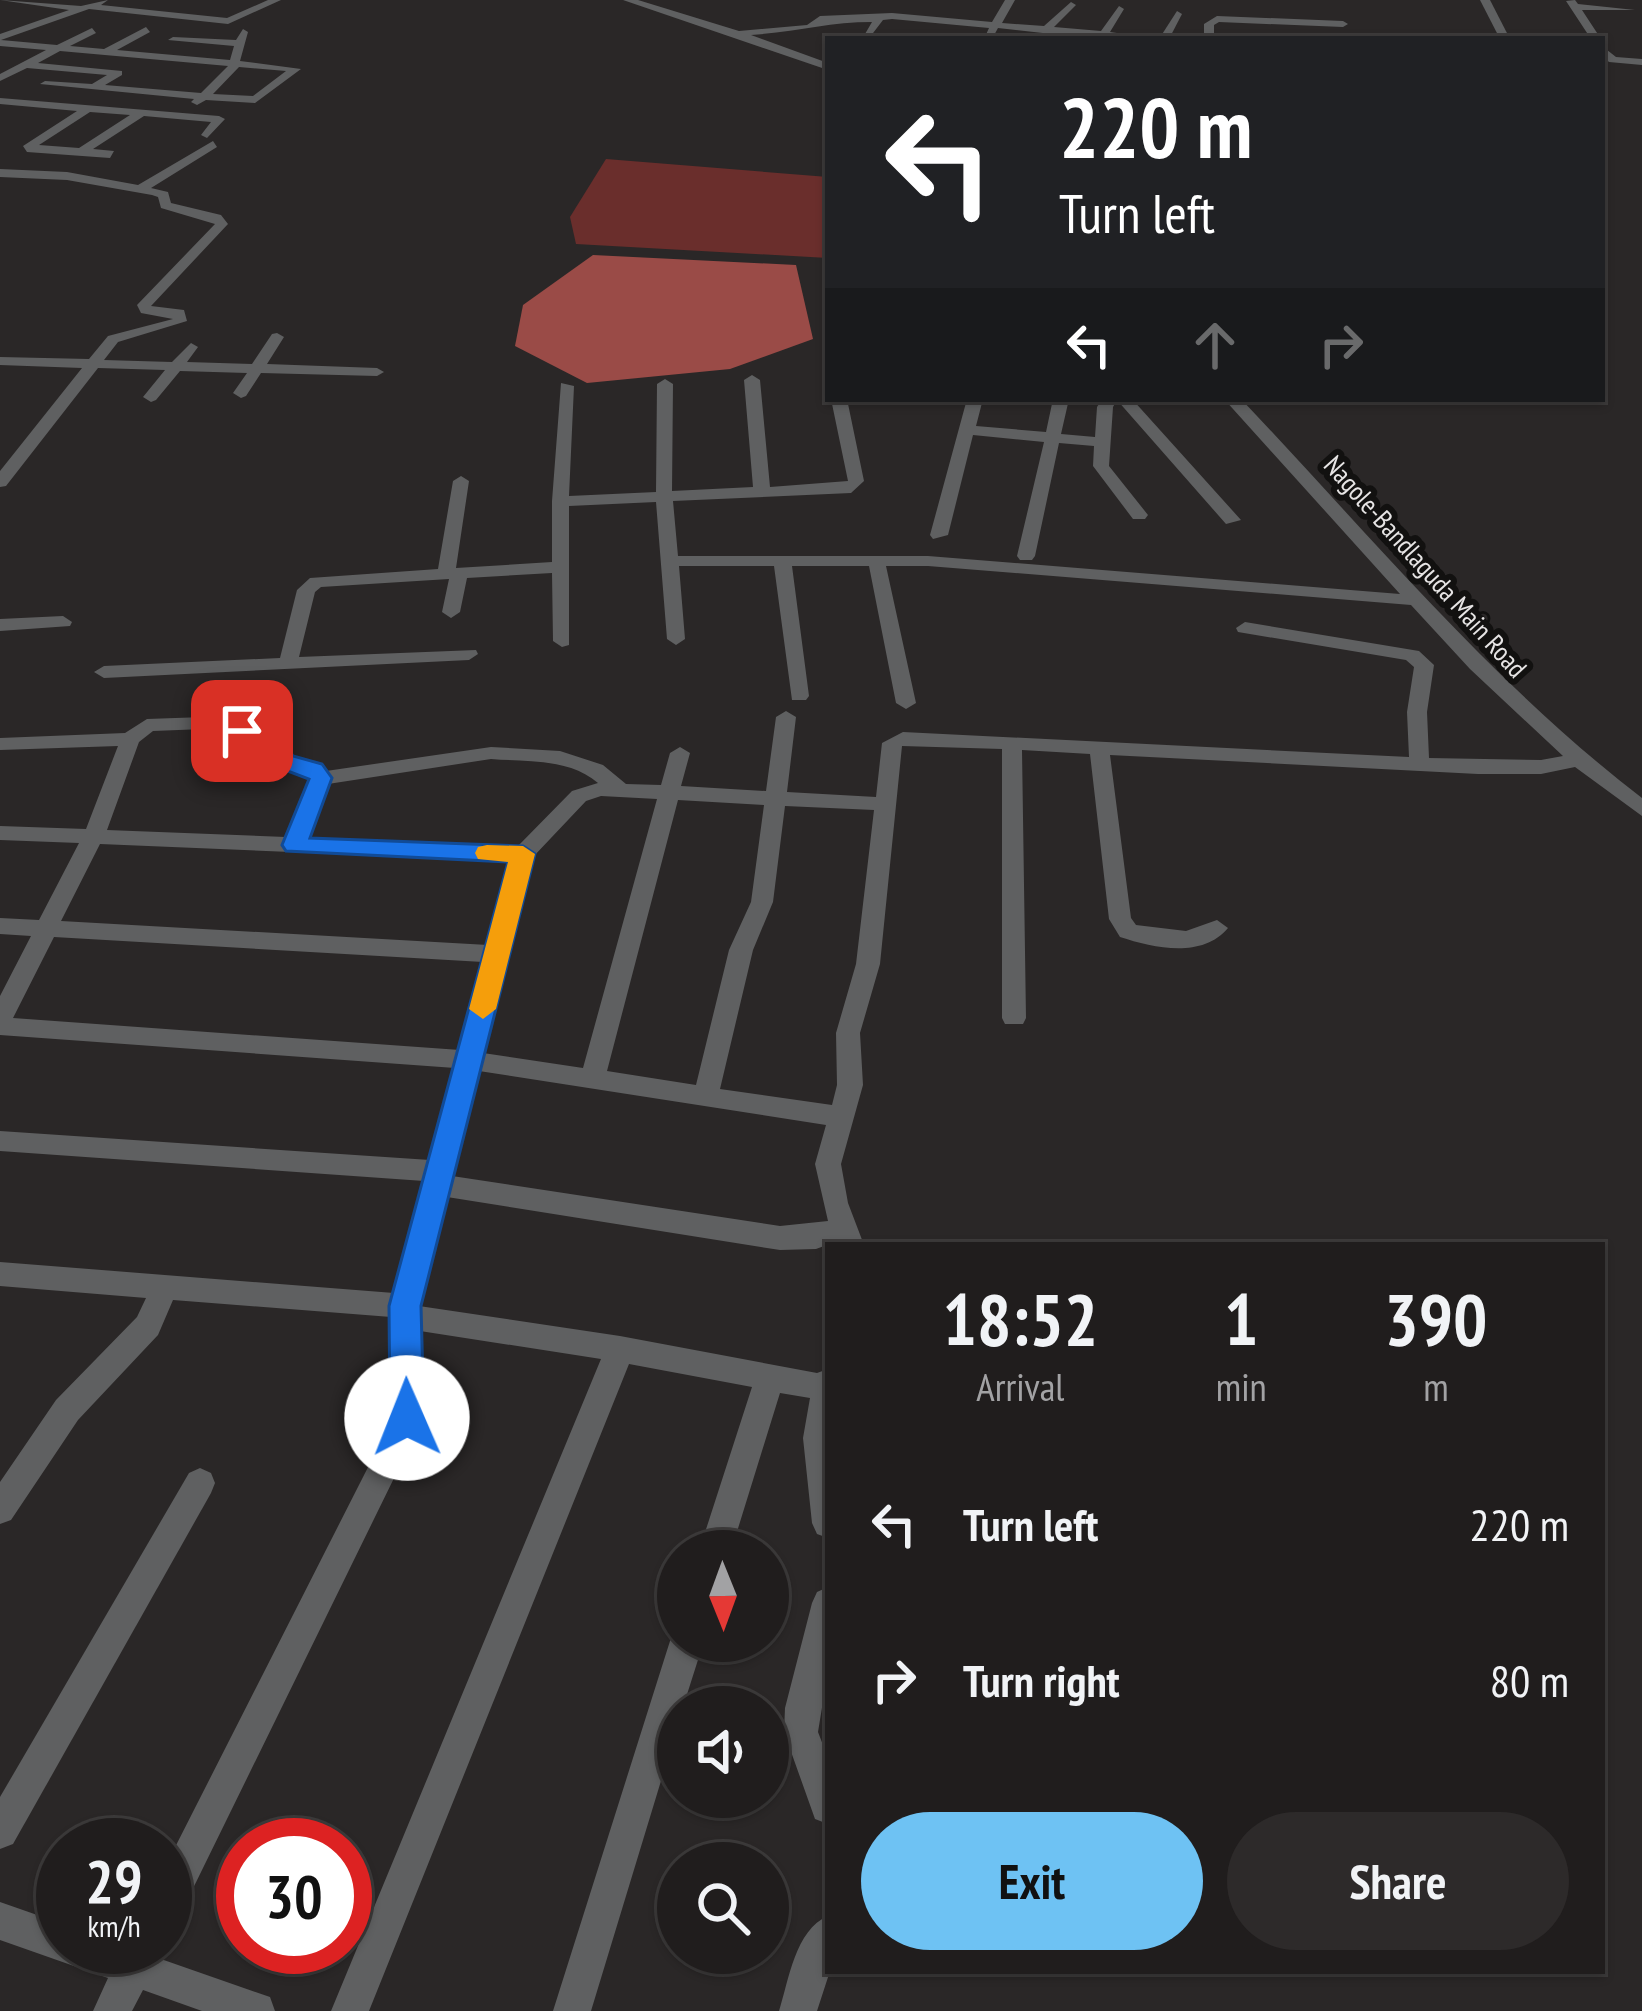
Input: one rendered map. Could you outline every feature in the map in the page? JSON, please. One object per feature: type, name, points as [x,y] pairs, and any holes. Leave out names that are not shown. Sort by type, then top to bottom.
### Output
[{"type":"street","points":[[0,0],[228,21],[276,0]]},
{"type":"street","points":[[0,40],[104,0]]},
{"type":"street","points":[[628,0],[825,66]]},
{"type":"street","points":[[989,36],[1010,0]]},
{"type":"street","points":[[1304,0],[1315,36]]},
{"type":"street","points":[[1485,0],[1503,36]]},
{"type":"street","points":[[1573,4],[1626,5],[1642,26]]},
{"type":"street","points":[[1573,4],[1594,36]]},
{"type":"street","points":[[1047,29],[1070,5]]},
{"type":"street","points":[[1249,8],[1259,36]]},
{"type":"street","points":[[1103,36],[1119,9]]},
{"type":"street","points":[[1166,36],[1177,14]]},
{"type":"street","points":[[737,33],[810,28],[820,19],[950,15],[1095,36]]},
{"type":"street","points":[[18,18],[55,21]]},
{"type":"street","points":[[1210,36],[1213,20],[1310,23],[1341,18],[1346,36]]},
{"type":"street","points":[[870,34],[878,20]]},
{"type":"street","points":[[92,88],[193,28]]},
{"type":"street","points":[[108,51],[146,29]]},
{"type":"street","points":[[0,78],[92,31]]},
{"type":"street","points":[[160,129],[222,84],[236,62],[241,37],[172,40]]},
{"type":"street","points":[[0,40],[296,69],[257,100],[45,84]]},
{"type":"street","points":[[1605,52],[1611,59],[1642,62]]},
{"type":"street","points":[[184,70],[201,59]]},
{"type":"street","points":[[24,65],[118,73]]},
{"type":"street","points":[[17,102],[69,69]]},
{"type":"street","points":[[149,93],[166,82]]},
{"type":"street","points":[[0,101],[219,119],[210,140],[140,189]]},
{"type":"street","points":[[87,109],[27,148],[110,154]]},
{"type":"street","points":[[81,152],[141,113]]},
{"type":"street","points":[[0,173],[67,176],[140,189],[164,195],[165,206],[216,218],[222,224],[144,305],[146,310],[179,314],[180,321],[161,329],[119,334],[0,482]]},
{"type":"street","points":[[241,393],[277,338]]},
{"type":"street","points":[[151,397],[191,347]]},
{"type":"street","points":[[0,375],[6,361],[377,372]]},
{"type":"street","points":[[752,380],[762,492]]},
{"type":"street","points":[[665,384],[664,496],[676,639]]},
{"type":"street","points":[[562,641],[560,501],[566,386]]},
{"type":"street","points":[[560,501],[855,485],[840,402]]},
{"type":"street","points":[[939,535],[974,402]]},
{"type":"street","points":[[1026,556],[1060,402]]},
{"type":"street","points":[[1109,402],[1102,442],[1104,472],[1139,515]]},
{"type":"street","points":[[1127,402],[1232,520]]},
{"type":"street","name":"Nagole-Bandlaguda Main Road","points":[[1235,402],[1502,693],[1576,760],[1642,809]]},
{"type":"street","points":[[967,430],[1102,442]]},
{"type":"street","points":[[452,612],[461,481]]},
{"type":"street","points":[[782,558],[799,696]]},
{"type":"street","points":[[670,561],[875,559],[1412,600]]},
{"type":"street","points":[[875,559],[906,704]]},
{"type":"street","points":[[288,662],[310,585],[324,580],[562,567]]},
{"type":"street","points":[[0,625],[64,622]]},
{"type":"street","points":[[1245,628],[1412,655],[1424,665],[1417,712],[1419,761]]},
{"type":"street","points":[[104,672],[469,654]]},
{"type":"street","points":[[706,1094],[741,950],[762,902],[786,717]]},
{"type":"street","points":[[320,778],[314,769],[285,761],[274,744],[227,725],[147,725],[130,739],[93,838],[0,1023],[470,1060],[841,1117]]},
{"type":"street","points":[[0,1142],[439,1178],[780,1238],[848,1236],[835,1204],[828,1164],[850,1085],[848,1033],[868,964],[892,743],[903,738],[1012,742],[1478,767],[1541,767],[1576,760]]},
{"type":"street","points":[[0,744],[130,739]]},
{"type":"street","points":[[1012,742],[1014,1018]]},
{"type":"street","points":[[1099,746],[1120,919],[1128,931],[1144,937],[1197,939],[1217,928]]},
{"type":"street","points":[[320,778],[491,753],[560,757],[596,770],[619,789]]},
{"type":"street","points":[[592,1078],[680,753]]},
{"type":"street","points":[[295,845],[320,778]]},
{"type":"street","points":[[192,1852],[407,1418],[406,1311],[523,854],[579,796],[619,789],[884,804]]},
{"type":"street","points":[[0,833],[523,854]]},
{"type":"street","points":[[0,926],[497,954]]},
{"type":"street","points":[[0,1274],[406,1311],[825,1385]]},
{"type":"street","points":[[0,1509],[67,1410],[148,1326],[165,1287]]},
{"type":"street","points":[[350,2011],[620,1349]]},
{"type":"street","points":[[722,1530],[770,1376]]},
{"type":"street","points":[[825,1397],[818,1438],[825,1498]]},
{"type":"street","points":[[0,1832],[200,1483]]},
{"type":"street","points":[[825,1618],[801,1732],[825,1799]]},
{"type":"street","points":[[572,2011],[680,1662]]},
{"type":"street","points":[[0,1921],[36,1934]]},
{"type":"street","points":[[798,2011],[825,1939]]},
{"type":"street","points":[[112,2011],[131,1974]]},
{"type":"street","points":[[174,1974],[256,2011]]},
{"type":"shaded area","points":[[606,159],[825,177],[825,258],[576,244],[570,217]]},
{"type":"shaded area","points":[[593,255],[796,265],[813,339],[730,369],[587,383],[515,346],[523,305]]},
{"type":"slow traffic","points":[[483,1009],[523,854],[487,853]]},
{"type":"route","points":[[242,731],[274,744],[285,761],[314,769],[320,778],[295,845],[523,854],[405,1306],[407,1418]]}]
